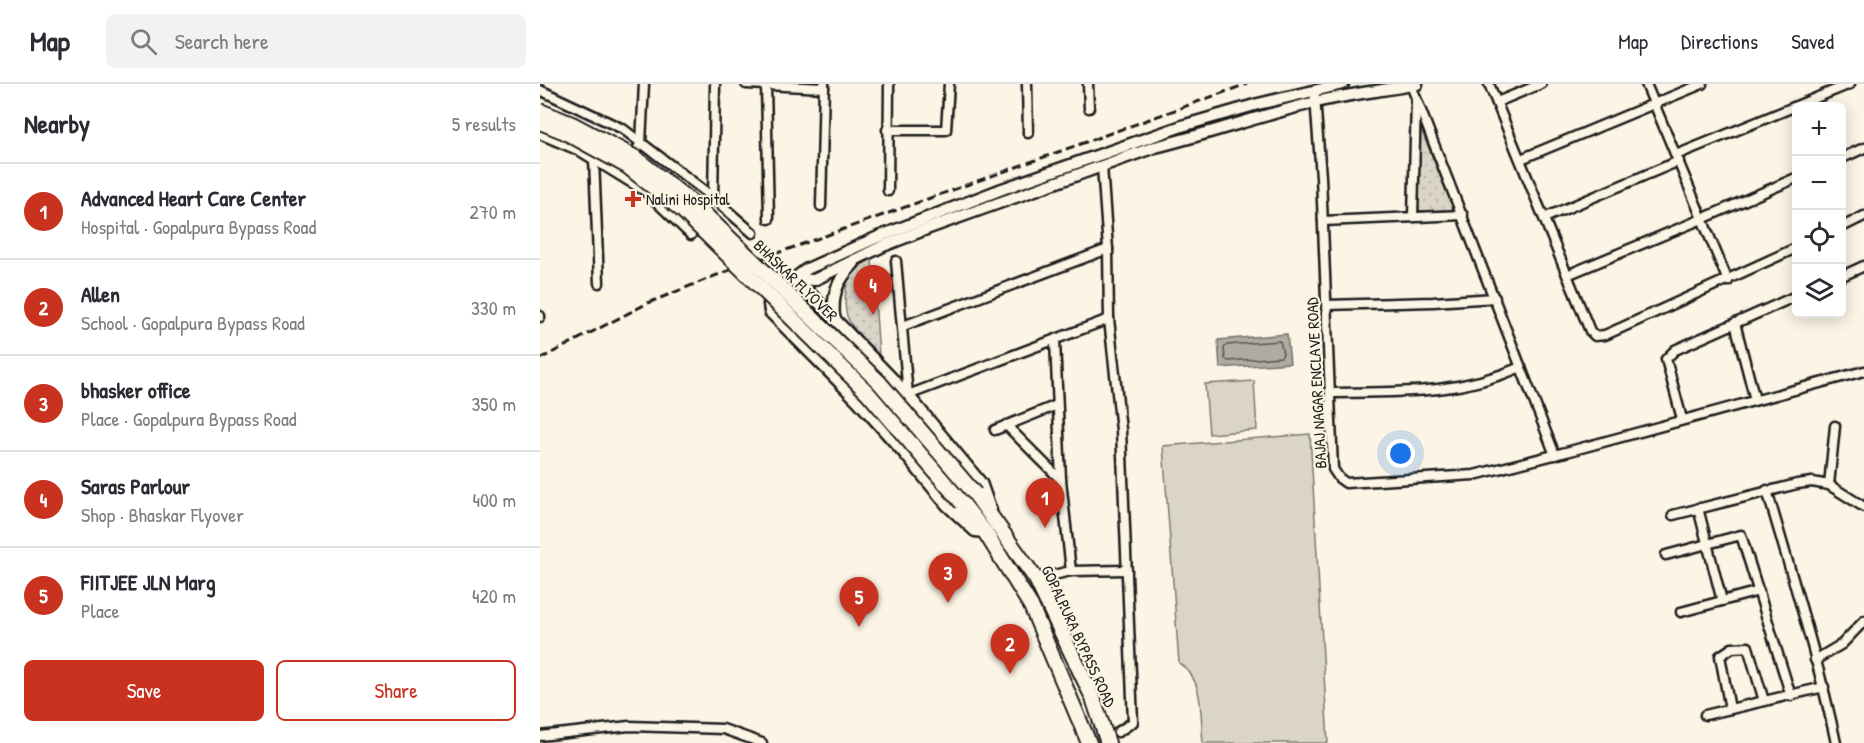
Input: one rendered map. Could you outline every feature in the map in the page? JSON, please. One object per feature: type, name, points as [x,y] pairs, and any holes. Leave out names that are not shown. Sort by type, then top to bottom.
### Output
[{"type":"main road","name":"BHASKAR FLYOVER","points":[[540,111],[572,124],[634,157],[694,204],[879,382],[993,517]]},
{"type":"main road","name":"BHASKAR FLYOVER","points":[[540,122],[565,132],[627,166],[683,212],[867,392],[985,532]]},
{"type":"main road","name":"GOPALPURA BYPASS ROAD","points":[[993,517],[1036,579],[1093,698],[1108,743]]},
{"type":"main road","name":"GOPALPURA BYPASS ROAD","points":[[985,532],[1031,606],[1089,743]]},
{"type":"street","points":[[621,176],[641,143],[644,84]]},
{"type":"street","points":[[713,199],[715,84]]},
{"type":"street","points":[[746,84],[824,86],[821,206]]},
{"type":"street","points":[[888,191],[889,84]]},
{"type":"street","points":[[887,130],[946,130],[949,84]]},
{"type":"street","points":[[1027,84],[1028,133]]},
{"type":"street","points":[[1088,84],[1089,108]]},
{"type":"street","points":[[796,279],[814,280],[883,246],[929,228],[1155,147],[1315,96],[1343,84]]},
{"type":"street","points":[[1490,84],[1590,332],[1600,336],[1728,281],[1792,250]]},
{"type":"street","points":[[1497,102],[1541,84]]},
{"type":"street","points":[[1646,84],[1728,281]]},
{"type":"street","points":[[1521,159],[1702,84]]},
{"type":"street","points":[[1544,218],[1850,84]]},
{"type":"street","points":[[766,85],[769,219]]},
{"type":"street","points":[[985,532],[975,531],[947,505],[858,401],[770,312],[769,304],[774,294],[807,269],[878,237],[1035,177],[1182,126],[1315,96],[1414,85],[1416,96],[1555,455]]},
{"type":"street","points":[[540,90],[623,129],[753,233]]},
{"type":"street","name":"BAJAJ NAGAR ENCLAVE ROAD","points":[[1315,96],[1323,221],[1333,469],[1346,483],[1474,475],[1864,371]]},
{"type":"street","points":[[1413,217],[1416,96]]},
{"type":"street","points":[[540,134],[580,151],[645,191],[691,235]]},
{"type":"street","points":[[1846,156],[1864,148]]},
{"type":"street","points":[[594,159],[599,283]]},
{"type":"street","points":[[1102,166],[1109,319],[1121,430],[1133,722],[1118,732]]},
{"type":"street","points":[[1567,275],[1792,180]]},
{"type":"street","points":[[1323,221],[1463,215]]},
{"type":"street","points":[[1846,225],[1864,216]]},
{"type":"street","points":[[903,326],[1107,249]]},
{"type":"street","points":[[834,319],[833,295],[841,279],[858,259]]},
{"type":"street","points":[[896,261],[908,395]]},
{"type":"street","points":[[1846,274],[1864,266]]},
{"type":"street","points":[[796,279],[908,395],[981,483],[993,517]]},
{"type":"street","points":[[1327,305],[1495,298]]},
{"type":"street","points":[[1682,419],[1667,356],[1675,350],[1792,298]]},
{"type":"street","points":[[908,395],[1109,319]]},
{"type":"street","points":[[1735,323],[1755,400]]},
{"type":"street","points":[[1055,340],[1061,480],[1071,572]]},
{"type":"street","points":[[1330,393],[1441,390],[1479,382],[1521,367]]},
{"type":"street","points":[[995,430],[1057,405]]},
{"type":"street","points":[[1006,425],[1061,480]]},
{"type":"street","points":[[1829,485],[1835,426]]},
{"type":"street","points":[[1673,515],[1767,490],[1812,482],[1829,485],[1864,507]]},
{"type":"street","points":[[1767,490],[1824,687],[1836,743]]},
{"type":"street","points":[[1698,508],[1722,601]]},
{"type":"street","points":[[1666,555],[1742,535],[1791,696]]},
{"type":"street","points":[[1036,579],[1071,572],[1127,570]]},
{"type":"street","points":[[1681,612],[1759,591]]},
{"type":"street","points":[[1815,660],[1842,644],[1864,621]]},
{"type":"street","points":[[1730,709],[1720,656],[1732,648],[1748,647],[1764,701]]},
{"type":"street","points":[[1705,715],[1824,687]]},
{"type":"street","points":[[540,736],[629,726],[723,729],[762,743]]},
{"type":"shaded area","points":[[1416,117],[1454,210],[1418,211]]},
{"type":"shaded area","points":[[872,259],[879,355],[850,322],[845,304],[848,278]]},
{"type":"shaded area","points":[[1254,381],[1257,430],[1209,434],[1205,384]]},
{"type":"shaded area","points":[[1310,434],[1328,743],[1203,743],[1197,688],[1193,678],[1179,663],[1163,446]]},
{"type":"water","points":[[1287,334],[1290,363],[1220,368],[1218,340]]},
{"type":"railway","points":[[540,359],[648,303],[722,273],[1247,84]]},
{"type":"place","name":"Nalini Hospital","points":[[633,199]]},
{"type":"place","name":"Saras Parlour","points":[[873,315]]},
{"type":"place","name":"Advanced Heart Care Center","points":[[1045,528]]},
{"type":"place","name":"bhasker office","points":[[948,603]]},
{"type":"place","name":"FIITJEE JLN Marg","points":[[859,627]]},
{"type":"place","name":"Allen","points":[[1010,674]]}]
